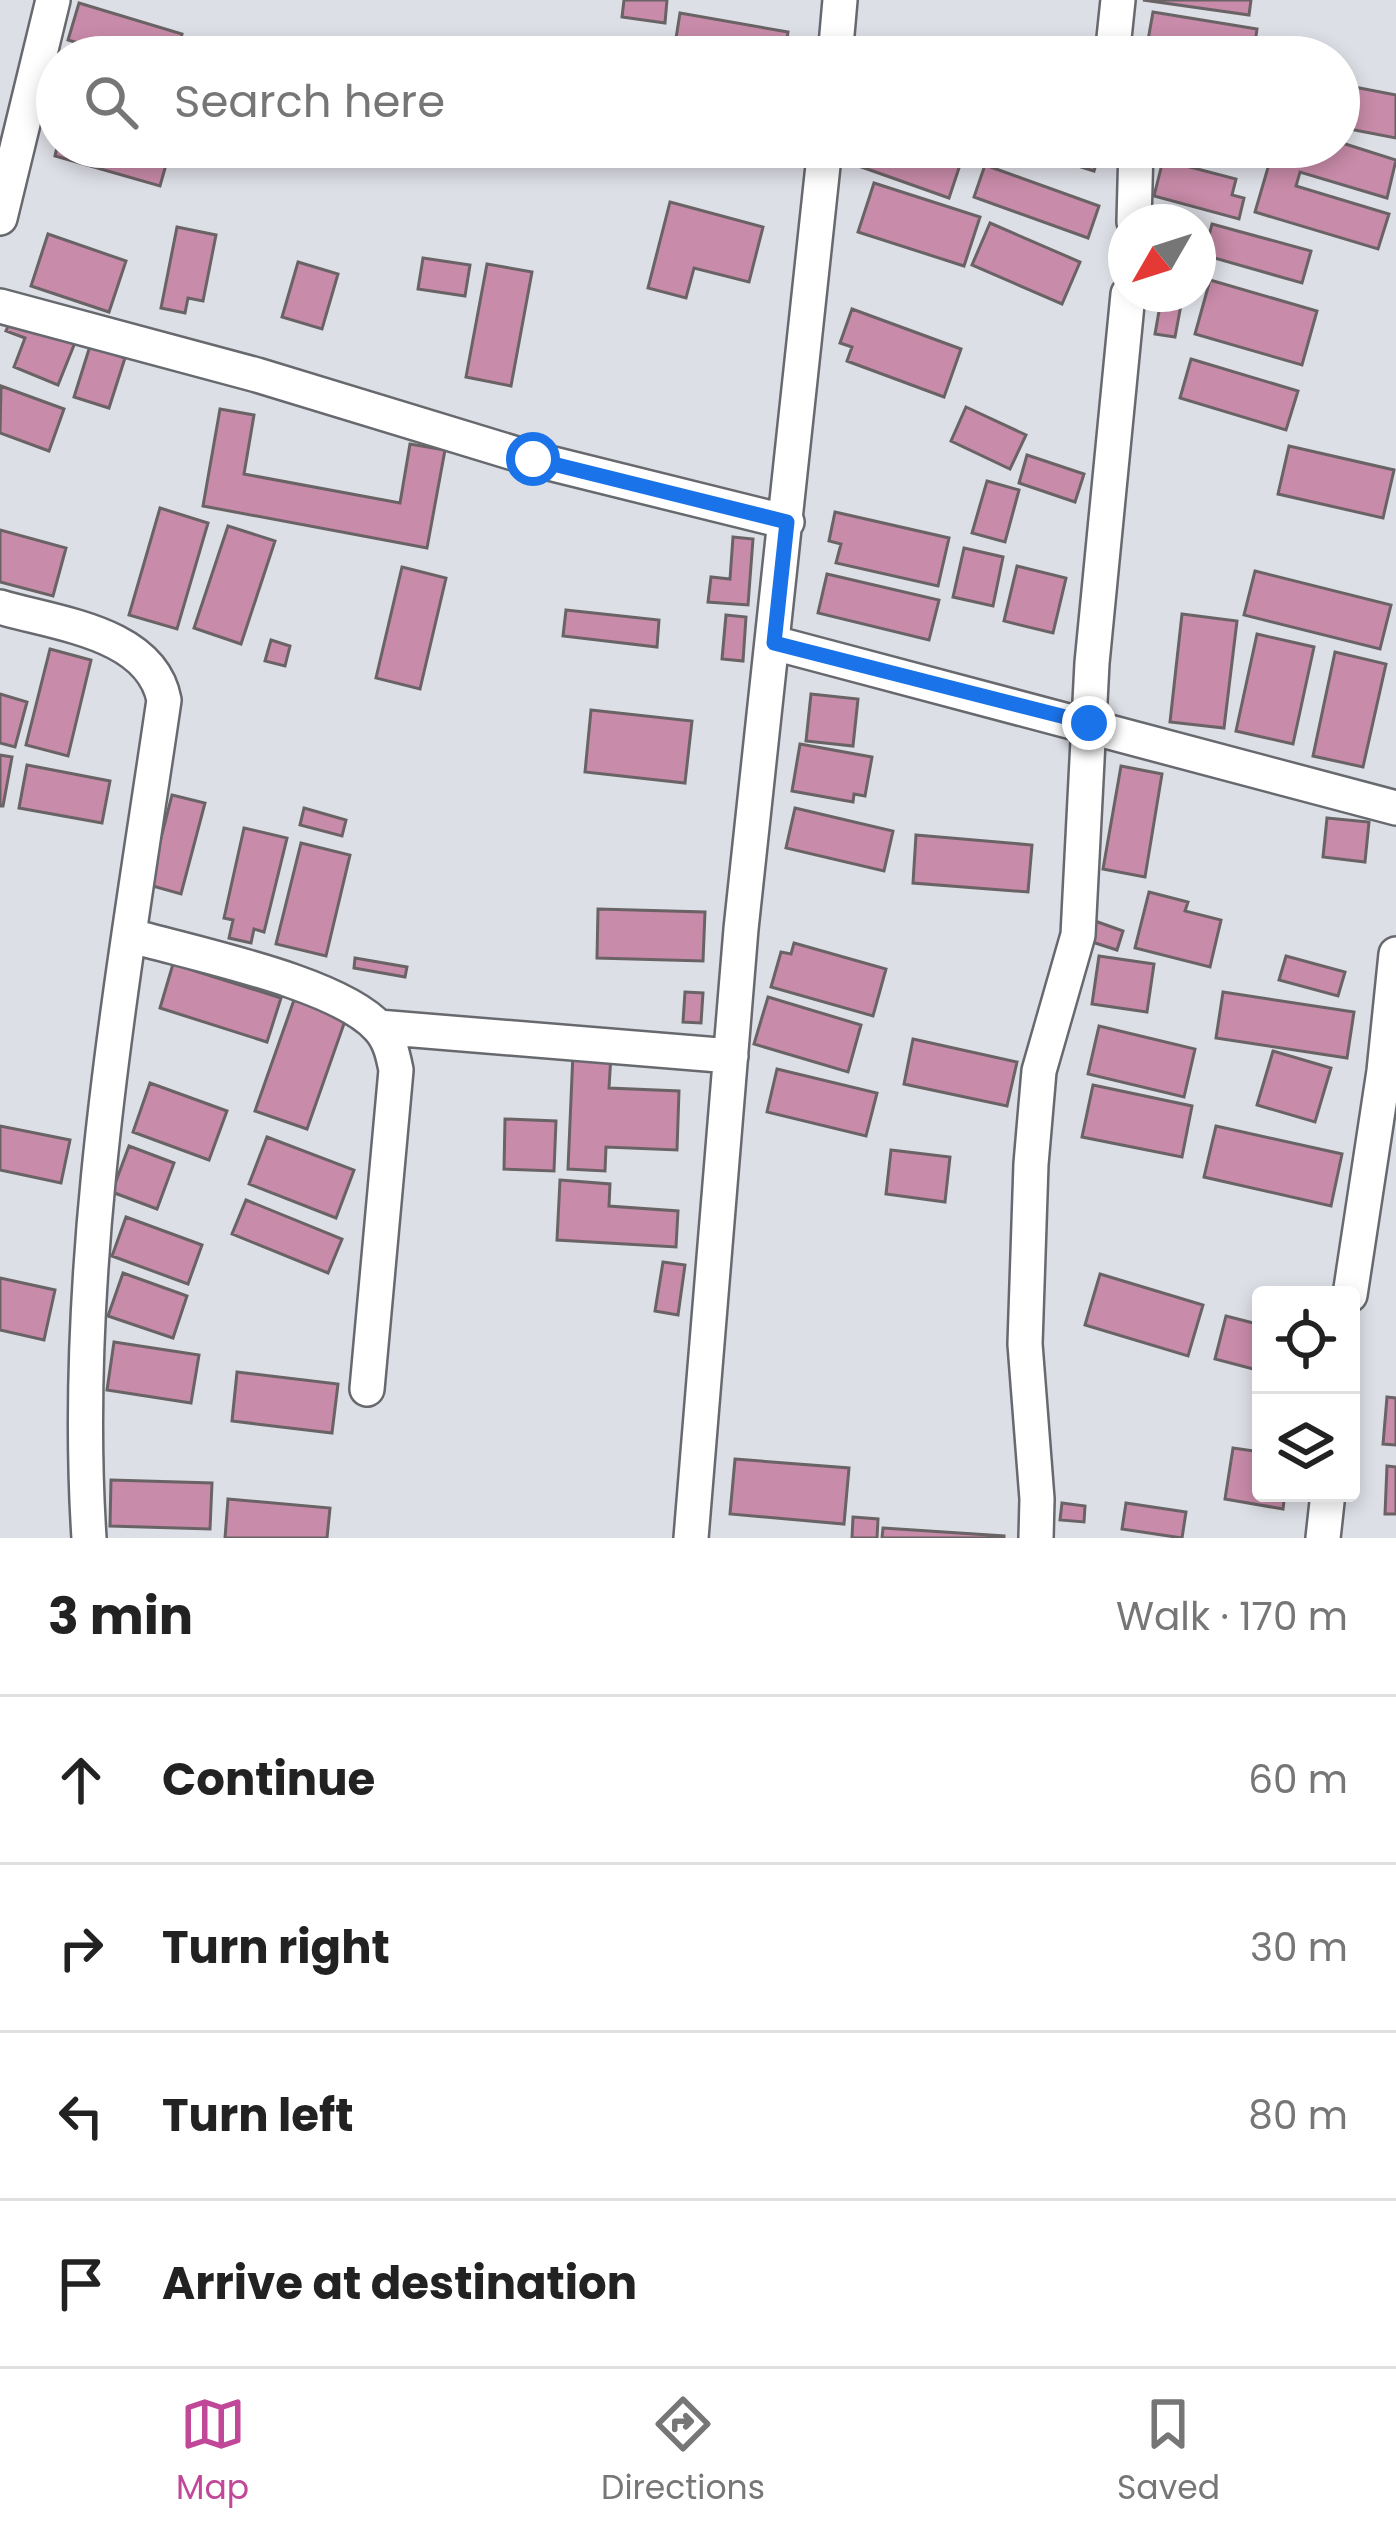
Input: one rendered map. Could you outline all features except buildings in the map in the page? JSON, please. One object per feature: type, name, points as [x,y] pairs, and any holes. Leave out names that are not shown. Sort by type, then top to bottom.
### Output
[{"type":"street","points":[[44,36],[53,0]]},
{"type":"street","points":[[837,36],[840,0]]},
{"type":"street","points":[[1114,36],[1118,0]]},
{"type":"street","points":[[0,218],[36,70]]},
{"type":"street","points":[[691,1538],[731,1057],[823,168]]},
{"type":"street","points":[[1134,204],[1135,168]]},
{"type":"street","points":[[0,306],[257,375],[533,459],[787,522]]},
{"type":"street","points":[[1036,1538],[1025,1344],[1031,1164],[1039,1071],[1078,935],[1089,723],[1126,312]]},
{"type":"street","points":[[0,607],[126,647],[142,658],[161,685],[164,700],[93,1231],[89,1538]]},
{"type":"street","points":[[774,643],[1396,808]]},
{"type":"street","points":[[129,935],[344,1000],[378,1027],[392,1052],[396,1070],[367,1389]]},
{"type":"street","points":[[1351,1286],[1382,1090],[1396,954]]},
{"type":"street","points":[[378,1027],[731,1057]]},
{"type":"street","points":[[1324,1538],[1327,1502]]},
{"type":"route","points":[[533,459],[787,522],[774,643],[1089,723]]}]
